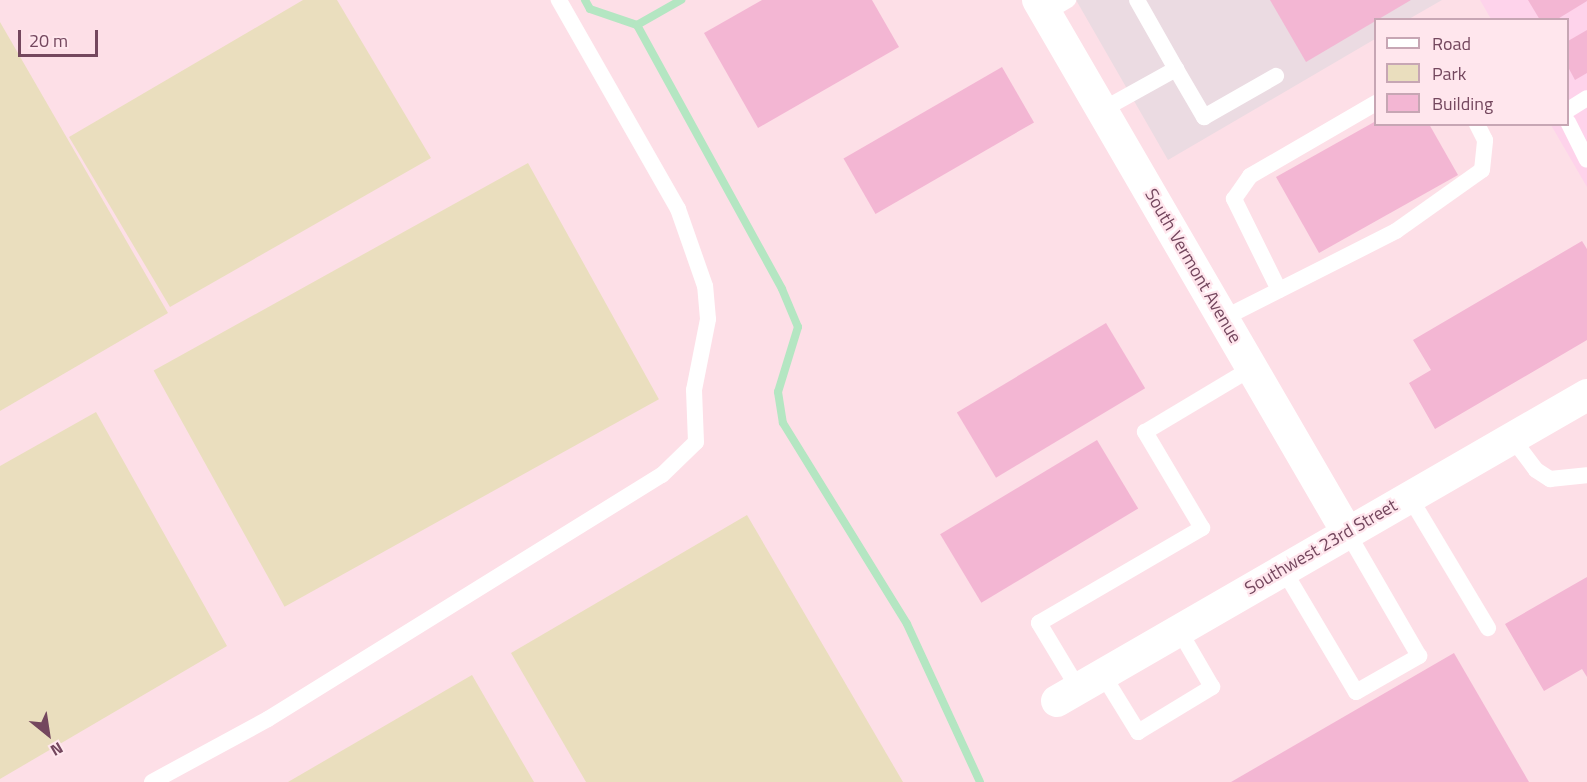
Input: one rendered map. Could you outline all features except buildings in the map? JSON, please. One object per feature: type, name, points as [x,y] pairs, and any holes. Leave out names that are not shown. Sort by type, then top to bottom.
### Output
[{"type":"street","name":"South Vermont Avenue","points":[[1051,4],[1102,110],[1347,532]]},
{"type":"street","name":"Southwest 23rd Street","points":[[1079,688],[1409,496],[1587,396]]},
{"type":"lane","points":[[152,782],[268,718],[662,475],[696,442],[694,390],[708,319],[705,286],[678,209],[559,0]]},
{"type":"lane","points":[[1137,0],[1204,117],[1275,76]]},
{"type":"lane","points":[[1102,110],[1176,69]]},
{"type":"lane","points":[[1569,109],[1587,98]]},
{"type":"lane","points":[[1279,291],[1234,199],[1250,176],[1374,104]]},
{"type":"lane","points":[[1569,124],[1587,160]]},
{"type":"lane","points":[[1224,318],[1396,231],[1482,170],[1485,140],[1478,126]]},
{"type":"lane","points":[[1179,630],[1212,687],[1138,732],[1079,688],[1039,623],[1202,528],[1145,432],[1252,368]]},
{"type":"lane","points":[[1512,438],[1536,470],[1550,479],[1587,475]]},
{"type":"lane","points":[[1409,496],[1488,628]]},
{"type":"lane","points":[[1284,569],[1356,692],[1419,656],[1347,532]]},
{"type":"shaded area","points":[[1076,0],[1442,0],[1411,18],[1374,18],[1374,40],[1168,160]]},
{"type":"shaded area","points":[[1480,0],[1587,0],[1587,187],[1552,126],[1569,126],[1569,18],[1490,18]]},
{"type":"green space","points":[[303,0],[337,0],[431,158],[170,307],[69,137]]},
{"type":"green space","points":[[0,22],[168,313],[0,411]]},
{"type":"green space","points":[[528,163],[659,399],[285,607],[154,370]]},
{"type":"green space","points":[[96,412],[227,646],[0,779],[0,466]]},
{"type":"green space","points":[[747,515],[903,782],[586,782],[511,653]]},
{"type":"green space","points":[[472,675],[534,782],[288,782]]},
{"type":"waterway","points":[[585,0],[590,9],[637,25],[782,289],[798,327],[778,392],[783,423],[907,624],[980,782]]},
{"type":"waterway","points":[[637,25],[681,0]]}]
